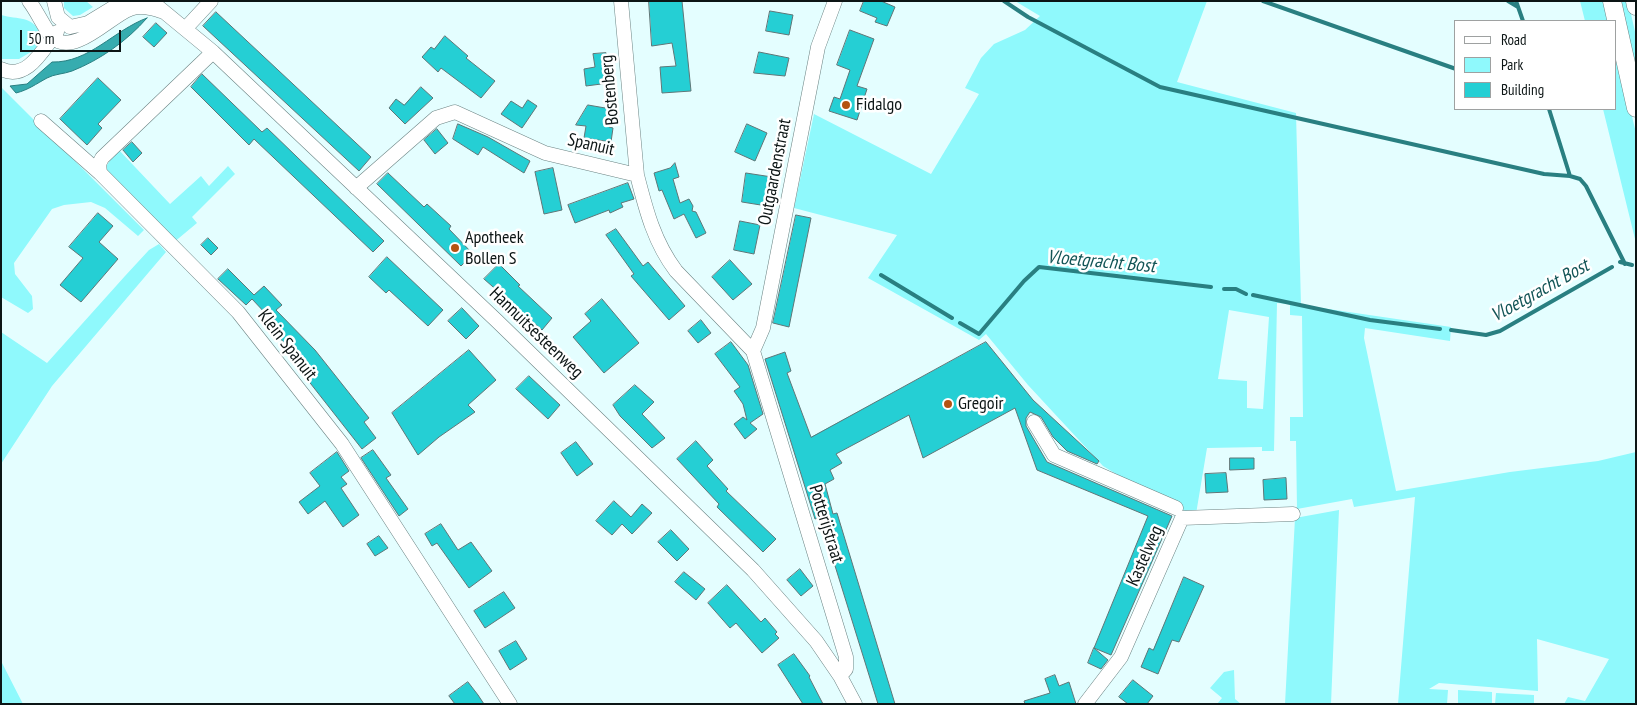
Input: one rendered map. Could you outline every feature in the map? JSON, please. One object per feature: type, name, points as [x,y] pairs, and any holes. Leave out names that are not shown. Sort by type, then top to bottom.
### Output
[{"type":"main road","points":[[1612,1],[1616,20]]},
{"type":"main road","points":[[1635,1],[1636,6]]},
{"type":"main road","points":[[1617,23],[1636,108]]},
{"type":"street","points":[[29,1],[53,37],[63,41],[75,41],[86,38],[132,8],[149,7],[167,12]]},
{"type":"street","points":[[54,1],[58,17],[64,24],[70,27],[81,26],[124,1]]},
{"type":"street","name":"Hannuitsesteenweg","points":[[151,1],[167,12],[213,52],[600,420],[753,570],[804,625],[840,676]]},
{"type":"street","points":[[185,29],[211,1]]},
{"type":"street","name":"Bostenberg","points":[[621,1],[637,175]]},
{"type":"street","name":"Outgaardenstraat","points":[[753,351],[763,328],[818,47],[835,1]]},
{"type":"street","points":[[1,69],[18,71],[31,64],[42,55],[64,24]]},
{"type":"street","points":[[100,173],[99,164],[102,158],[213,52]]},
{"type":"street","name":"Spanuit","points":[[356,188],[436,118],[455,112],[544,153],[637,175]]},
{"type":"street","name":"Klein Spanuit","points":[[41,121],[100,173],[238,312],[342,444],[510,704]]},
{"type":"street","points":[[637,175],[648,218],[659,246],[667,259],[676,271],[753,351]]},
{"type":"street","name":"Potterijstraat","points":[[753,351],[846,657],[846,669],[840,676]]},
{"type":"street","points":[[1034,422],[1054,455],[1176,508]]},
{"type":"street","name":"Kastelweg","points":[[1085,704],[1121,657],[1182,518],[1293,514]]},
{"type":"street","points":[[840,676],[855,704]]},
{"type":"green space","points":[[64,1],[86,1],[93,7],[80,15],[73,16],[64,8]]},
{"type":"green space","points":[[1015,1],[1207,1],[1177,82],[1296,113],[1301,305],[1451,327],[1450,341],[1365,328],[1364,338],[1396,491],[1510,472],[1598,461],[1636,452],[1636,704],[1564,704],[1568,697],[1585,701],[1609,659],[1537,639],[1538,691],[1439,683],[1429,689],[1448,690],[1447,704],[1398,704],[1415,497],[1354,507],[1352,499],[1297,509],[1296,441],[1290,441],[1290,417],[1303,417],[1302,316],[1290,315],[1290,304],[1277,303],[1274,451],[1262,451],[1262,447],[1207,448],[1196,514],[1186,512],[1179,506],[1126,480],[1103,466],[1028,385],[986,334],[979,340],[868,278],[897,235],[794,208],[814,114],[931,174],[979,94],[965,88],[981,58],[994,44],[1025,30],[1040,16]],"holes":[[[1229,310],[1269,317],[1263,409],[1247,408],[1247,381],[1218,379]]]},
{"type":"green space","points":[[1580,1],[1606,1],[1610,20],[1585,20]]},
{"type":"green space","points":[[1619,1],[1628,1],[1636,36],[1636,77]]},
{"type":"green space","points":[[1,15],[24,19],[33,24],[40,34],[36,49],[19,59],[1,59]]},
{"type":"green space","points":[[1617,54],[1636,133],[1636,243],[1603,110],[1617,110]]},
{"type":"green space","points":[[1,87],[144,230],[138,236],[105,208],[91,202],[64,205],[52,209],[14,263],[15,274],[32,296],[33,309],[28,313],[1,297]]},
{"type":"green space","points":[[118,149],[170,204],[201,176],[209,186],[228,166],[235,174],[192,217],[197,223],[173,243],[106,174],[107,165]]},
{"type":"green space","points":[[159,244],[166,252],[52,386],[1,464],[1,332],[47,363],[149,250]]},
{"type":"green space","points":[[1339,510],[1331,704],[1285,704],[1295,518]]},
{"type":"green space","points":[[1,661],[23,704],[1,704]]},
{"type":"green space","points":[[1234,670],[1235,699],[1241,704],[1217,704],[1222,698],[1210,688],[1224,672]]},
{"type":"green space","points":[[1458,690],[1492,692],[1492,704],[1458,704]]},
{"type":"green space","points":[[1496,693],[1534,695],[1534,704],[1495,704]]},
{"type":"shaded area","points":[[147,18],[122,42],[82,67],[50,77],[16,93],[10,86],[27,84],[52,62],[65,61],[90,52],[123,30]]},
{"type":"building","points":[[649,1],[682,1],[691,91],[662,93],[660,67],[676,66],[672,43],[652,46]]},
{"type":"building","points":[[864,1],[881,1],[895,7],[887,26],[875,22],[877,18],[860,11]]},
{"type":"building","points":[[770,11],[793,15],[789,35],[766,31]]},
{"type":"building","points":[[216,12],[371,157],[359,171],[203,26]]},
{"type":"building","points":[[156,23],[167,33],[154,47],[143,37]]},
{"type":"building","points":[[850,30],[874,39],[857,86],[867,89],[857,120],[829,111],[834,97],[840,99],[850,70],[837,65]]},
{"type":"building","points":[[445,36],[468,56],[466,58],[495,81],[481,98],[441,68],[438,72],[422,57],[431,47],[434,49]]},
{"type":"building","points":[[759,52],[789,58],[785,76],[754,73]]},
{"type":"building","points":[[606,53],[609,83],[586,86],[584,69],[595,67],[593,54]]},
{"type":"building","points":[[202,74],[262,132],[267,128],[384,241],[373,252],[254,139],[249,145],[191,87]]},
{"type":"building","points":[[98,78],[121,100],[98,124],[102,128],[87,145],[60,119]]},
{"type":"building","points":[[421,87],[433,98],[405,124],[389,108],[396,99],[404,105]]},
{"type":"building","points":[[528,100],[537,106],[522,128],[501,114],[511,101],[522,108]]},
{"type":"building","points":[[588,105],[611,109],[609,127],[613,128],[611,142],[584,138],[586,126],[576,125]]},
{"type":"building","points":[[458,124],[488,137],[530,161],[524,173],[483,147],[478,155],[453,139]]},
{"type":"building","points":[[747,124],[767,133],[755,161],[735,152]]},
{"type":"building","points":[[437,129],[448,143],[435,154],[424,140]]},
{"type":"building","points":[[132,142],[142,153],[133,162],[123,150]]},
{"type":"building","points":[[675,163],[679,177],[673,179],[680,203],[689,199],[693,206],[692,211],[696,212],[706,233],[696,238],[684,214],[674,219],[662,190],[659,191],[654,173],[670,168]]},
{"type":"building","points":[[553,168],[562,210],[544,214],[535,172]]},
{"type":"building","points":[[388,173],[424,207],[427,204],[451,226],[449,229],[473,254],[461,266],[377,184]]},
{"type":"building","points":[[746,173],[772,177],[767,206],[742,202]]},
{"type":"building","points":[[628,183],[634,199],[621,203],[623,207],[610,213],[609,210],[575,223],[568,205]]},
{"type":"building","points":[[98,213],[113,226],[99,242],[118,259],[81,302],[60,285],[83,258],[69,247]]},
{"type":"building","points":[[796,215],[811,218],[789,327],[773,323]]},
{"type":"building","points":[[740,221],[760,225],[754,254],[734,250]]},
{"type":"building","points":[[616,229],[643,266],[648,262],[685,306],[669,320],[631,276],[634,274],[606,235]]},
{"type":"building","points":[[208,238],[218,248],[211,255],[201,245]]},
{"type":"building","points":[[387,257],[443,310],[428,326],[389,290],[386,293],[369,277]]},
{"type":"building","points":[[730,260],[752,284],[733,300],[712,277]]},
{"type":"building","points":[[499,264],[520,285],[518,286],[552,318],[542,330],[484,279]]},
{"type":"building","points":[[228,269],[254,295],[264,286],[282,305],[276,310],[315,350],[369,418],[364,422],[376,438],[362,449],[296,365],[301,361],[277,335],[282,331],[252,299],[246,305],[218,279]]},
{"type":"building","points":[[602,299],[639,343],[604,373],[573,337],[591,321],[585,314]]},
{"type":"building","points":[[462,308],[479,326],[466,339],[448,321]]},
{"type":"building","points":[[701,320],[711,333],[698,343],[688,331]]},
{"type":"building","points":[[731,342],[748,365],[763,414],[750,423],[757,429],[745,439],[734,424],[743,417],[747,420],[743,404],[734,391],[740,387],[715,354]]},
{"type":"building","points":[[986,342],[1033,400],[1099,461],[1097,464],[1067,451],[1053,437],[1041,417],[1030,412],[1026,418],[1026,426],[1047,462],[1172,516],[1111,655],[1094,648],[1148,516],[1037,470],[1015,408],[923,458],[909,415],[836,454],[842,463],[830,470],[834,479],[825,484],[833,514],[837,513],[895,704],[878,704],[820,517],[815,519],[765,359],[785,352],[791,371],[787,373],[811,437]]},
{"type":"building","points":[[469,350],[496,380],[468,405],[475,412],[439,437],[418,455],[392,413]]},
{"type":"building","points":[[529,376],[560,405],[548,419],[516,389]]},
{"type":"building","points":[[635,385],[654,402],[642,414],[665,438],[652,448],[620,416],[613,405]]},
{"type":"building","points":[[696,441],[713,460],[707,466],[728,489],[726,491],[776,539],[763,552],[717,507],[719,504],[677,459]]},
{"type":"building","points":[[576,442],[593,464],[577,476],[561,453]]},
{"type":"building","points":[[373,450],[391,475],[386,478],[408,509],[399,516],[361,458]]},
{"type":"building","points":[[337,452],[349,471],[341,477],[347,484],[341,488],[359,515],[343,527],[325,501],[308,514],[299,502],[320,486],[310,473]]},
{"type":"building","points":[[1230,458],[1254,458],[1254,469],[1230,470]]},
{"type":"building","points":[[1226,473],[1228,492],[1206,493],[1205,474]]},
{"type":"building","points":[[1286,478],[1287,499],[1264,500],[1263,480]]},
{"type":"building","points":[[614,501],[631,517],[642,504],[652,513],[632,534],[622,524],[612,535],[596,521]]},
{"type":"building","points":[[441,524],[458,550],[471,542],[492,571],[469,588],[437,543],[432,546],[425,534]]},
{"type":"building","points":[[671,530],[689,549],[677,561],[658,542]]},
{"type":"building","points":[[379,536],[388,548],[375,556],[367,544]]},
{"type":"building","points":[[800,569],[813,586],[801,596],[787,580]]},
{"type":"building","points":[[684,572],[705,589],[696,600],[675,582]]},
{"type":"building","points":[[1184,577],[1204,586],[1179,642],[1172,640],[1158,674],[1141,667],[1149,648],[1153,650]]},
{"type":"building","points":[[727,585],[761,622],[765,618],[777,632],[775,634],[779,638],[762,653],[736,623],[730,628],[708,603]]},
{"type":"building","points":[[504,592],[515,608],[485,628],[474,611]]},
{"type":"building","points":[[516,641],[527,659],[510,670],[499,651]]},
{"type":"building","points":[[1094,648],[1108,660],[1101,669],[1088,663]]},
{"type":"building","points":[[794,654],[810,676],[823,704],[803,704],[778,665]]},
{"type":"building","points":[[1055,675],[1059,686],[1069,682],[1076,704],[1025,704],[1024,701],[1050,693],[1045,679]]},
{"type":"building","points":[[1133,680],[1153,696],[1147,704],[1128,704],[1119,697]]},
{"type":"building","points":[[468,682],[484,704],[455,704],[449,696]]},
{"type":"waterway","points":[[1004,1],[1028,17],[1160,87],[1544,174],[1570,176]]},
{"type":"waterway","points":[[1263,1],[1454,68]]},
{"type":"waterway","points":[[1508,1],[1518,7]]},
{"type":"waterway","points":[[1516,1],[1523,20]]},
{"type":"waterway","points":[[1549,110],[1570,176],[1580,179],[1586,186],[1625,264]]},
{"type":"waterway","name":"Vloetgracht Bost","points":[[1620,262],[1632,265]]},
{"type":"waterway","name":"Vloetgracht Bost","points":[[960,323],[979,334],[1024,281],[1039,267],[1211,287]]},
{"type":"waterway","name":"Vloetgracht Bost","points":[[1451,330],[1486,335],[1500,331],[1612,267]]},
{"type":"waterway","name":"Vloetgracht Bost","points":[[881,275],[952,318]]},
{"type":"waterway","name":"Vloetgracht Bost","points":[[1224,289],[1236,289],[1246,294]]},
{"type":"waterway","name":"Vloetgracht Bost","points":[[1253,295],[1370,320],[1440,329]]},
{"type":"place","name":"Fidalgo","points":[[846,105]]},
{"type":"place","name":"Apotheek Bollen S","points":[[455,248]]},
{"type":"place","name":"Gregoir","points":[[948,404]]}]
